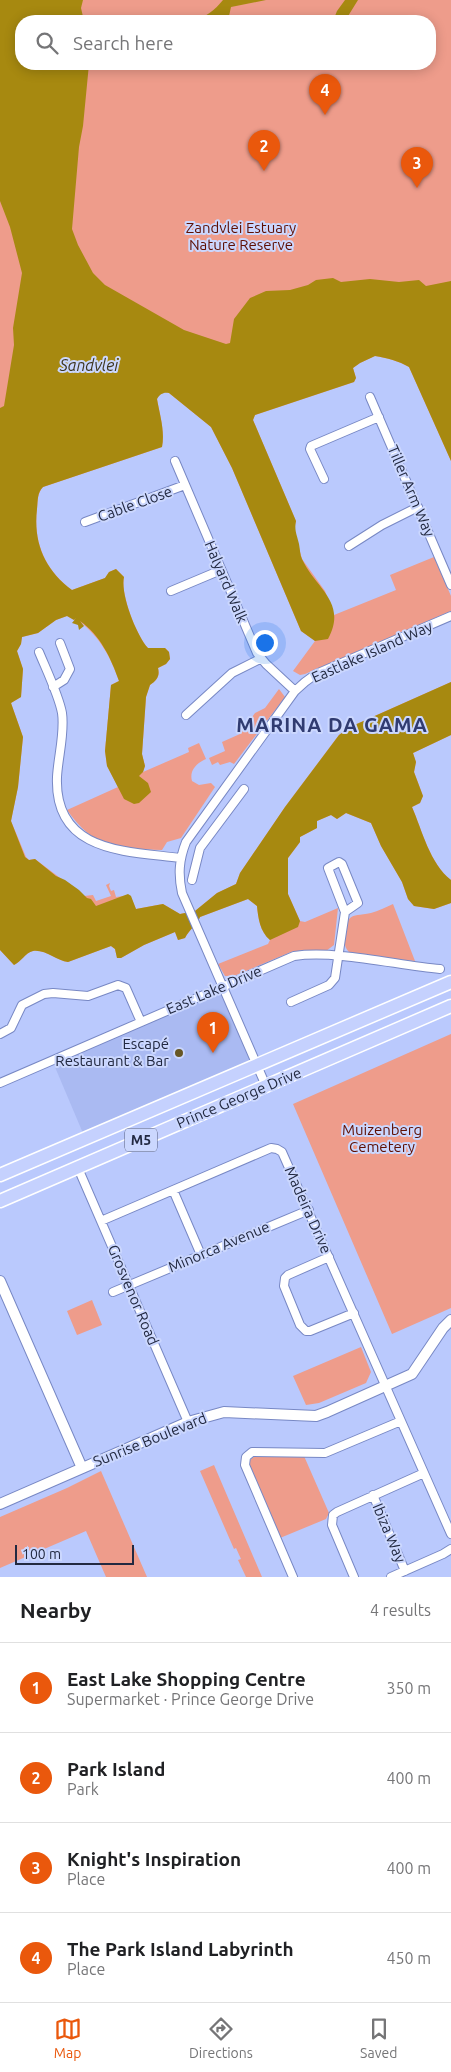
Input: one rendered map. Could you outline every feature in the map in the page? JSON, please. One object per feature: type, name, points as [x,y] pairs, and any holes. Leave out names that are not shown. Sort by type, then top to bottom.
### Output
[{"type":"main road","name":"Prince George Drive","points":[[0,1175],[451,982]]},
{"type":"main road","name":"Prince George Drive","points":[[0,1201],[451,1006]]},
{"type":"street","name":"Tiller Arm Way","points":[[370,397],[451,585]]},
{"type":"street","points":[[324,479],[310,449],[313,445],[379,417]]},
{"type":"street","name":"Halyard Walk","points":[[175,461],[260,659],[295,691]]},
{"type":"street","name":"Cable Close","points":[[85,522],[185,485]]},
{"type":"street","points":[[349,546],[382,525],[418,507]]},
{"type":"street","points":[[171,592],[221,570]]},
{"type":"street","name":"Eastlake Island Way","points":[[266,1086],[187,906],[180,881],[180,858],[186,842],[295,691],[305,682],[316,674],[451,616]]},
{"type":"street","points":[[53,687],[64,680],[70,668],[60,643]]},
{"type":"street","points":[[39,652],[62,714],[57,793],[62,812],[69,823],[88,840],[101,846],[180,858]]},
{"type":"street","points":[[186,715],[232,673],[260,659]]},
{"type":"street","points":[[192,880],[200,848],[244,789]]},
{"type":"street","points":[[186,842],[200,848]]},
{"type":"street","points":[[291,1002],[332,982],[335,976],[345,912],[328,868],[339,862],[342,864],[358,903],[345,912]]},
{"type":"street","name":"East Lake Drive","points":[[0,1083],[294,956],[338,956],[440,969]]},
{"type":"street","points":[[0,1034],[11,1028],[22,1005],[44,994],[88,996],[118,985],[126,988],[141,1022]]},
{"type":"street","name":"Madeira Drive","points":[[101,1221],[274,1148],[284,1155],[451,1534]]},
{"type":"street","name":"Grosvenor Road","points":[[78,1168],[188,1422]]},
{"type":"street","points":[[173,1190],[201,1255]]},
{"type":"street","name":"Minorca Avenue","points":[[113,1292],[308,1210]]},
{"type":"street","points":[[329,1257],[285,1278],[284,1286],[300,1325],[306,1331],[310,1331],[354,1313]]},
{"type":"street","points":[[0,1281],[82,1468]]},
{"type":"street","name":"Sunrise Boulevard","points":[[0,1504],[188,1422],[224,1412],[319,1415],[412,1374],[442,1328],[451,1320]]},
{"type":"street","points":[[293,1577],[245,1465],[246,1457],[252,1452],[318,1454],[330,1452],[401,1421]]},
{"type":"street","points":[[354,1577],[332,1525],[332,1519],[337,1512],[424,1473]]},
{"type":"street","name":"Ibiza Way","points":[[373,1495],[405,1571]]},
{"type":"street","points":[[391,1577],[451,1549]]},
{"type":"shaded area","points":[[222,987],[257,1065],[85,1138],[52,1060]]},
{"type":"green space","name":"Zandvlei Estuary Nature Reserve","points":[[0,0],[451,0],[451,461],[409,367],[397,361],[375,356],[353,368],[356,378],[354,382],[255,415],[253,420],[296,521],[294,530],[302,559],[325,591],[334,615],[396,590],[390,575],[434,557],[451,596],[451,611],[305,674],[300,675],[293,671],[315,641],[301,631],[232,468],[211,427],[169,393],[165,392],[159,395],[157,399],[163,429],[162,447],[43,487],[38,500],[37,533],[39,544],[48,564],[55,574],[72,590],[105,578],[109,572],[116,569],[124,577],[123,584],[127,604],[144,642],[148,648],[165,648],[169,652],[170,659],[166,664],[158,668],[157,678],[150,685],[146,697],[142,754],[145,766],[143,772],[189,752],[188,748],[199,743],[206,759],[194,767],[191,777],[192,781],[199,785],[211,783],[215,787],[181,838],[167,842],[162,850],[120,847],[108,844],[97,839],[77,823],[67,810],[118,787],[107,766],[105,751],[111,685],[119,681],[112,662],[97,638],[75,618],[74,620],[67,616],[56,620],[38,633],[22,637],[17,651],[23,669],[21,697],[11,703],[23,737],[18,787],[11,821],[26,857],[29,860],[35,859],[84,896],[93,895],[96,901],[111,896],[106,885],[110,883],[111,891],[114,890],[116,897],[130,895],[136,909],[163,904],[180,914],[195,911],[217,893],[236,884],[240,873],[285,807],[339,735],[350,727],[451,682],[451,735],[413,753],[416,762],[414,772],[423,796],[420,803],[412,807],[432,856],[437,865],[451,880],[451,903],[434,909],[414,906],[408,899],[402,882],[381,846],[371,823],[346,813],[337,819],[331,815],[317,821],[317,828],[300,837],[300,842],[288,858],[288,894],[300,921],[305,922],[338,908],[334,945],[326,951],[304,950],[291,952],[234,976],[225,976],[218,964],[268,944],[270,940],[262,929],[257,906],[248,899],[200,917],[185,938],[178,940],[175,932],[144,945],[121,958],[117,958],[115,949],[111,946],[68,962],[42,952],[33,951],[14,965],[0,950]]},
{"type":"green space","points":[[279,689],[285,697],[234,764],[230,762],[220,765],[218,762],[212,765],[209,758],[225,751],[222,742],[240,734],[255,713],[265,708]]},
{"type":"green space","points":[[393,904],[415,961],[352,955],[347,950],[345,943],[348,920],[353,916],[374,912]]},
{"type":"green space","name":"Muizenberg Cemetery","points":[[451,1034],[451,1308],[392,1334],[293,1104]]},
{"type":"green space","points":[[92,1300],[102,1325],[77,1335],[67,1311]]},
{"type":"green space","points":[[361,1347],[371,1372],[366,1383],[319,1403],[306,1405],[293,1376]]},
{"type":"green space","points":[[256,1455],[304,1456],[329,1513],[326,1519],[280,1538],[249,1464],[250,1460]]},
{"type":"green space","points":[[214,1465],[262,1577],[246,1577],[238,1560],[241,1559],[236,1548],[234,1549],[200,1471]]},
{"type":"green space","points":[[101,1471],[147,1577],[106,1577],[86,1531],[0,1568],[0,1517]]},
{"type":"water","name":"Sandvlei","points":[[0,0],[83,0],[81,8],[83,15],[15,15],[15,70],[88,70],[72,229],[93,273],[105,285],[184,330],[226,344],[230,343],[234,319],[250,298],[266,291],[290,290],[308,285],[316,280],[333,278],[341,282],[370,279],[399,282],[419,280],[426,286],[451,281],[451,461],[409,367],[397,361],[375,356],[353,368],[356,378],[354,382],[255,415],[253,420],[296,521],[302,559],[332,605],[334,615],[333,626],[328,639],[315,641],[301,631],[232,468],[211,427],[169,393],[162,394],[157,399],[163,429],[162,447],[41,489],[36,521],[37,533],[39,544],[48,565],[72,590],[105,578],[109,572],[116,569],[124,577],[123,584],[127,604],[139,634],[148,648],[165,648],[169,652],[170,659],[166,664],[158,668],[157,678],[150,685],[146,697],[142,754],[145,766],[139,776],[148,783],[151,792],[139,803],[134,804],[124,799],[107,766],[105,751],[111,685],[119,681],[99,640],[80,621],[84,626],[79,630],[78,625],[72,623],[76,618],[74,620],[67,616],[56,620],[38,633],[22,637],[17,651],[23,669],[21,697],[11,703],[23,737],[18,787],[11,821],[25,857],[29,860],[35,859],[56,876],[65,880],[87,898],[91,899],[96,906],[128,894],[131,896],[136,909],[163,904],[180,914],[195,911],[217,893],[236,884],[240,873],[285,807],[339,735],[350,727],[451,682],[451,735],[413,753],[416,762],[414,772],[423,796],[420,803],[412,807],[432,856],[437,865],[451,880],[451,903],[434,909],[414,906],[408,899],[402,882],[381,846],[371,823],[346,813],[337,819],[331,815],[317,821],[317,828],[300,837],[300,842],[288,858],[288,894],[300,921],[298,927],[270,940],[262,929],[257,906],[248,899],[200,917],[185,938],[178,940],[175,932],[144,945],[121,958],[117,958],[115,949],[111,946],[68,962],[42,952],[33,951],[14,965],[0,950],[0,408],[4,406],[14,345],[13,328],[22,273],[10,227],[0,201]]},
{"type":"water","points":[[223,0],[266,0],[231,7],[229,15],[206,15]]},
{"type":"water","points":[[345,0],[358,0],[349,15],[335,15]]},
{"type":"place","name":"The Park Island Labyrinth","points":[[325,115]]},
{"type":"place","name":"Park Island","points":[[264,171]]},
{"type":"place","name":"Knight's Inspiration","points":[[417,188]]},
{"type":"place","name":"Escapé Restaurant & Bar","points":[[179,1053]]},
{"type":"place","name":"East Lake Shopping Centre","points":[[213,1053]]},
{"type":"district","name":"MARINA DA GAMA","points":[[332,725]]}]
